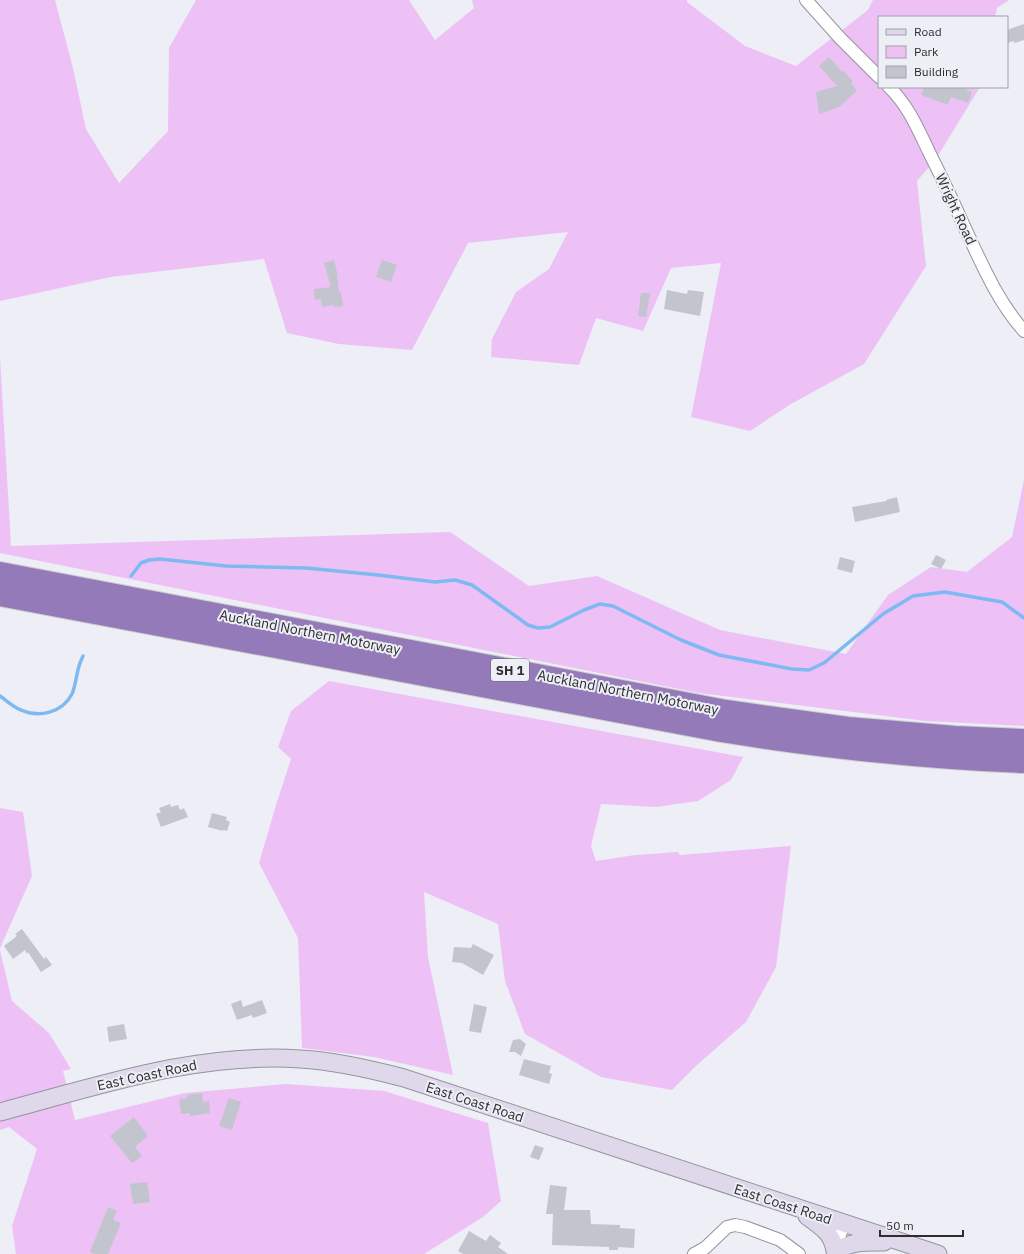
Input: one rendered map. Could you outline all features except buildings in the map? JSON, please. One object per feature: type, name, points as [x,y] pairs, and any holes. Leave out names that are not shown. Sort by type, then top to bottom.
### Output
[{"type":"highway","name":"Auckland Northern Motorway","points":[[0,573],[726,710],[848,728],[955,737],[1024,740]]},
{"type":"highway","name":"Auckland Northern Motorway","points":[[0,595],[721,731],[788,741],[897,754],[1024,762]]},
{"type":"main road","name":"East Coast Road","points":[[0,1112],[120,1080],[189,1065],[260,1058],[331,1062],[372,1069],[404,1078],[938,1254]]},
{"type":"main road","points":[[798,1209],[829,1234],[833,1241],[834,1252],[847,1244],[855,1242],[898,1241]]},
{"type":"street","points":[[806,0],[840,38],[878,76]]},
{"type":"street","name":"Wright Road","points":[[890,88],[911,115],[999,298],[1013,319],[1024,331]]},
{"type":"street","points":[[834,1252],[844,1224]]},
{"type":"street","points":[[694,1254],[705,1248],[727,1228],[739,1225],[780,1240],[799,1254]]},
{"type":"green space","points":[[0,0],[55,0],[73,68],[86,129],[119,183],[168,131],[169,48],[196,0],[409,0],[435,40],[474,8],[472,0],[687,0],[687,2],[745,46],[796,66],[868,10],[873,0],[1009,0],[997,8],[995,16],[878,16],[878,88],[979,88],[936,159],[917,181],[926,266],[864,364],[791,404],[750,431],[691,417],[721,263],[671,268],[643,331],[596,318],[579,365],[491,357],[492,339],[516,292],[549,269],[568,232],[468,243],[412,350],[339,344],[287,333],[264,259],[111,277],[0,301]]},
{"type":"green space","points":[[0,357],[11,546],[450,532],[529,586],[597,576],[720,630],[846,654],[888,595],[931,567],[967,572],[1012,537],[1024,480],[1024,726],[926,721],[699,693],[0,553]]},
{"type":"green space","points":[[329,681],[743,757],[731,780],[698,801],[656,807],[601,804],[591,846],[596,861],[635,855],[678,852],[680,855],[791,846],[776,967],[746,1022],[697,1065],[672,1090],[601,1077],[525,1034],[505,981],[498,924],[424,892],[428,957],[453,1075],[374,1057],[302,1048],[298,938],[259,863],[291,759],[278,747],[291,711]]},
{"type":"green space","points":[[0,808],[23,812],[32,876],[0,948]]},
{"type":"green space","points":[[0,950],[12,1001],[49,1033],[71,1069],[63,1071],[75,1120],[185,1093],[286,1084],[384,1091],[488,1123],[501,1201],[483,1217],[424,1254],[16,1254],[12,1226],[37,1149],[9,1127],[0,1130]]},
{"type":"waterway","points":[[131,576],[141,563],[149,560],[160,559],[226,566],[306,568],[435,582],[455,580],[472,585],[528,625],[538,628],[550,627],[584,610],[600,604],[613,606],[681,640],[719,655],[792,669],[809,670],[824,663],[883,614],[913,596],[945,592],[1002,602],[1024,618]]},
{"type":"waterway","points":[[0,696],[15,707],[35,714],[56,710],[62,706],[72,694],[83,656]]}]
